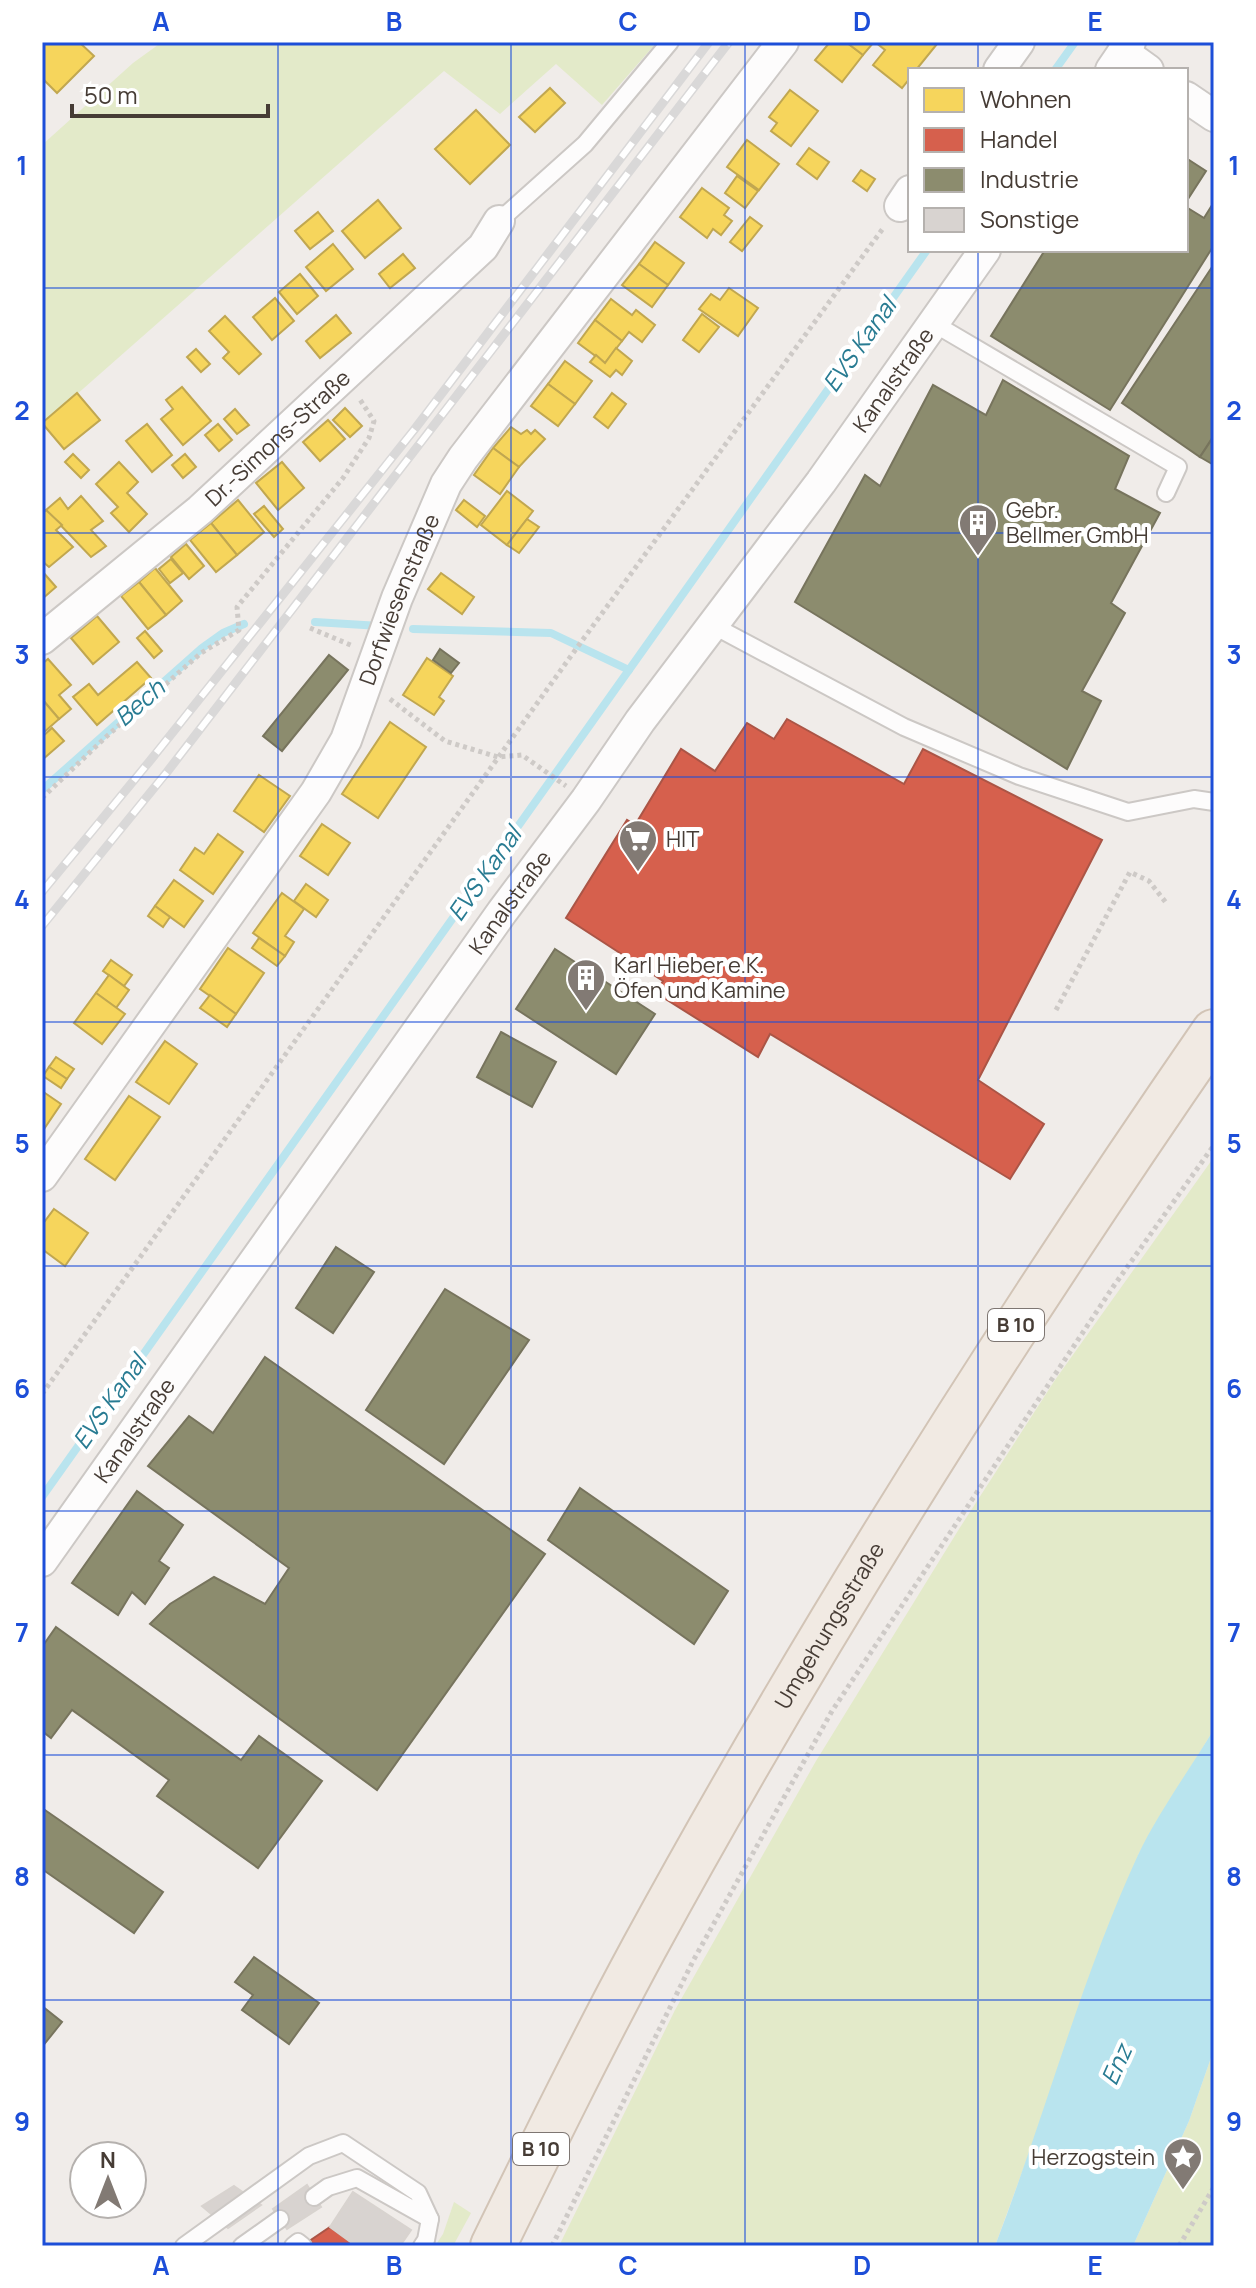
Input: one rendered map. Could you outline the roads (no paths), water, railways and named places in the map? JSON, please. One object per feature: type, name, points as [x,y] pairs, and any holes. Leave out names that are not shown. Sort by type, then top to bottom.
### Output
[{"type":"main road","name":"Umgehungsstraße","points":[[493,2246],[642,1951],[774,1717],[946,1434],[1056,1264],[1214,1032]]},
{"type":"street","name":"Dorfwiesenstraße","points":[[42,1176],[316,792],[346,740],[397,598],[446,484],[783,42]]},
{"type":"street","points":[[1000,68],[1019,42]]},
{"type":"street","points":[[1121,55],[1144,68]]},
{"type":"street","points":[[1188,98],[1214,116]]},
{"type":"street","name":"Dr.-Simons-Straße","points":[[42,639],[200,510],[483,247],[499,221]]},
{"type":"street","name":"Kanalstraße","points":[[42,1561],[640,721],[821,482],[984,252]]},
{"type":"lane","points":[[499,221],[585,144],[670,42]]},
{"type":"lane","points":[[933,323],[1178,467],[1166,493]]},
{"type":"lane","points":[[714,626],[904,727],[1019,776],[1128,812],[1194,799],[1214,802]]},
{"type":"lane","points":[[194,2244],[309,2156],[343,2143],[418,2193],[430,2219],[422,2246]]},
{"type":"lane","points":[[314,2197],[328,2187],[357,2178],[430,2219]]},
{"type":"lane","points":[[242,2246],[280,2219]]},
{"type":"lane","points":[[293,2246],[298,2242],[303,2246]]},
{"type":"water","name":"Enz","points":[[1214,1729],[1214,2049],[1189,2121],[1133,2246],[995,2246],[1117,1903],[1146,1839]]},
{"type":"waterway","name":"EVS Kanal","points":[[1056,68],[1075,42]]},
{"type":"waterway","name":"EVS Kanal","points":[[42,1497],[926,252]]},
{"type":"waterway","name":"Bech","points":[[315,622],[380,626]]},
{"type":"waterway","name":"Bech","points":[[42,790],[202,648],[223,633],[244,624]]},
{"type":"waterway","name":"Bech","points":[[413,629],[551,633],[629,670]]},
{"type":"railway","points":[[42,892],[414,430],[709,42]]},
{"type":"railway","points":[[42,926],[167,772],[729,42]]},
{"type":"place","name":"Gebr. Bellmer GmbH","points":[[978,557]]},
{"type":"place","name":"HIT","points":[[638,873]]},
{"type":"place","name":"Karl Hieber e.K. Öfen und Kamine","points":[[586,1012]]},
{"type":"place","name":"Herzogstein","points":[[1183,2191]]}]
